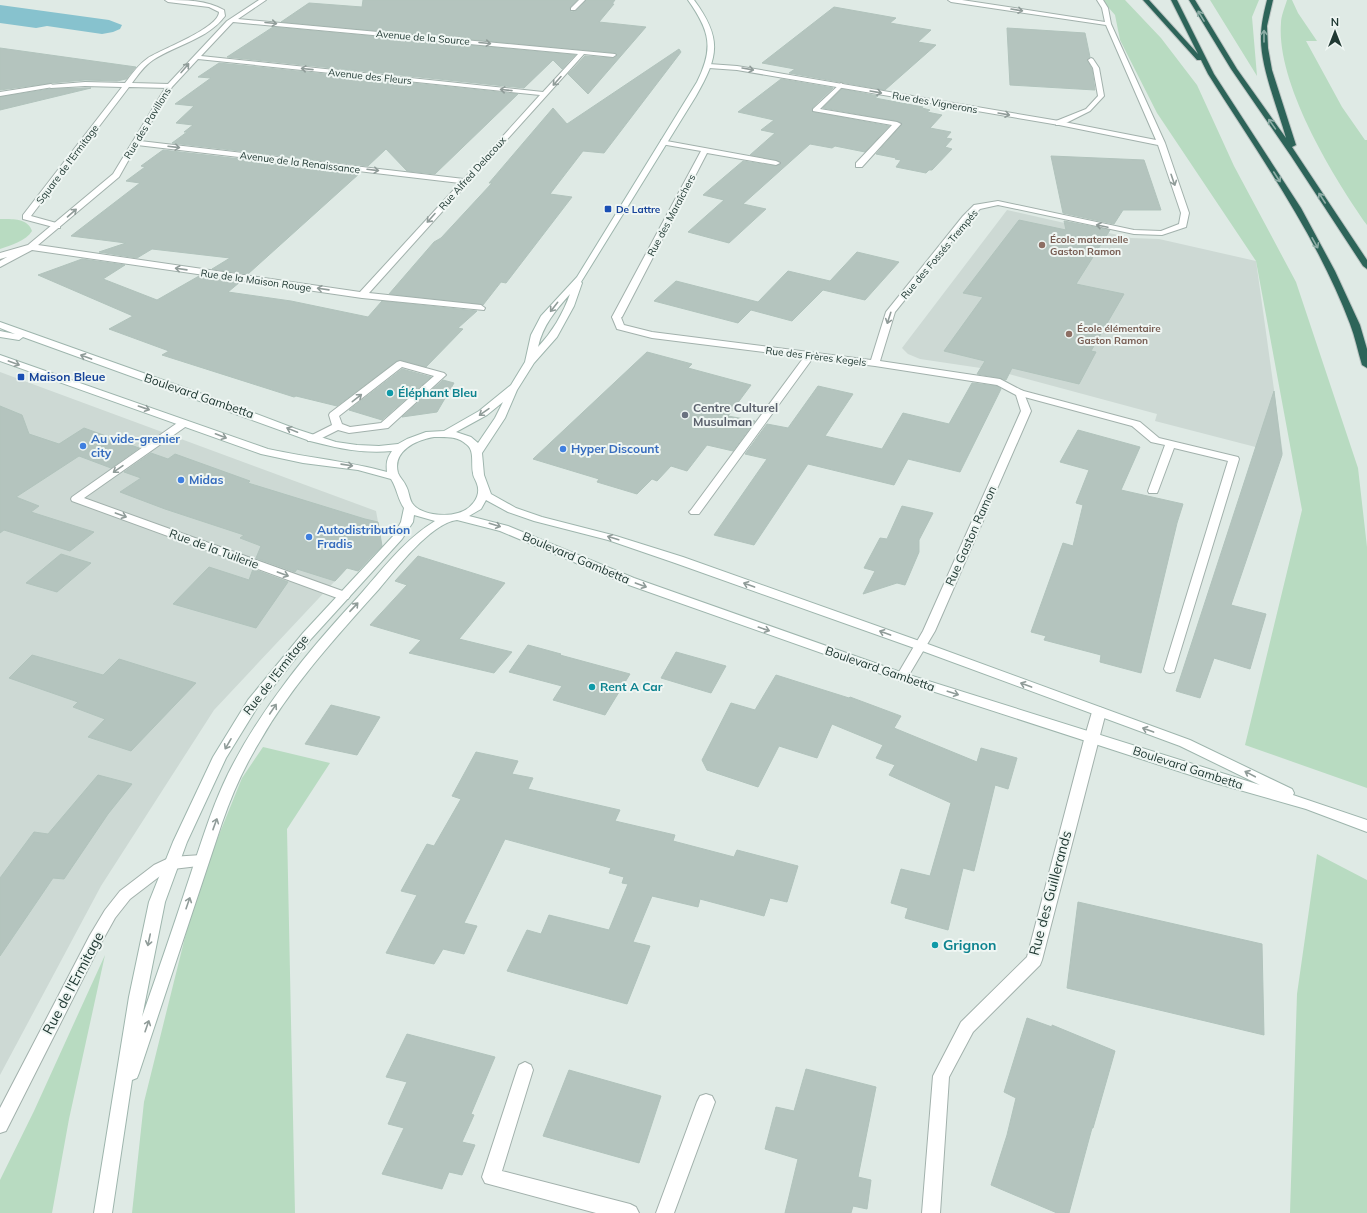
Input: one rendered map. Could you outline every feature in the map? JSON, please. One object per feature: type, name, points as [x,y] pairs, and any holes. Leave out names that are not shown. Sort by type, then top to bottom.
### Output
[{"type":"highway","points":[[1146,0],[1211,74]]},
{"type":"highway","points":[[1174,0],[1211,74],[1297,208],[1331,271],[1355,325],[1367,365]]},
{"type":"highway","points":[[1192,0],[1234,69],[1295,156],[1367,266]]},
{"type":"highway","points":[[1270,0],[1265,19],[1263,36],[1265,59],[1295,156]]},
{"type":"street","points":[[127,85],[139,69],[156,56],[220,20],[222,16],[222,11],[210,5],[168,0]]},
{"type":"street","points":[[210,5],[221,0]]},
{"type":"street","name":"Rue des Pavillons","points":[[0,264],[31,247],[116,175],[169,86],[195,57],[233,20],[263,0]]},
{"type":"street","points":[[573,10],[582,0]]},
{"type":"street","points":[[530,362],[536,335],[546,316],[580,278],[699,85],[709,66],[712,48],[709,30],[703,16],[690,0]]},
{"type":"street","points":[[951,0],[1108,24]]},
{"type":"street","name":"Rue des Fossés Trempés","points":[[875,363],[891,312],[977,207],[998,203],[1134,232],[1162,233],[1183,225],[1184,213],[1161,143],[1108,24],[1105,8],[1100,0]]},
{"type":"street","name":"Avenue de la Source","points":[[233,20],[613,55]]},
{"type":"street","name":"Rue Alfred Delacoux","points":[[362,295],[583,52]]},
{"type":"street","name":"Avenue des Fleurs","points":[[195,57],[544,94]]},
{"type":"street","points":[[1059,123],[1088,110],[1102,96],[1096,68],[1091,60]]},
{"type":"street","name":"Rue des Vignerons","points":[[709,66],[737,68],[840,85],[1059,123],[1161,143]]},
{"type":"street","points":[[0,94],[51,86],[85,84],[169,86]]},
{"type":"street","name":"Square de l'Ermitage","points":[[57,226],[26,216],[127,85]]},
{"type":"street","points":[[840,85],[815,110],[897,124],[860,165]]},
{"type":"street","points":[[664,142],[776,164]]},
{"type":"street","name":"Avenue de la Renaissance","points":[[135,143],[465,181]]},
{"type":"street","name":"Rue des Maraîchers","points":[[618,317],[705,150]]},
{"type":"street","name":"Rue des Pavillons","points":[[0,256],[31,247]]},
{"type":"street","name":"Rue de la Maison Rouge","points":[[31,247],[362,295],[481,308]]},
{"type":"street","points":[[477,452],[500,418],[515,387],[530,362],[556,331],[570,306],[580,278]]},
{"type":"street","name":"Rue des Frères Kegels","points":[[618,317],[620,326],[652,335],[875,363],[1000,382],[1020,393],[1136,424],[1155,440],[1234,459],[1170,669]]},
{"type":"street","name":"Boulevard Gambetta","points":[[0,325],[123,370],[265,419],[312,439],[341,446],[381,449],[401,447]]},
{"type":"street","points":[[0,334],[42,340]]},
{"type":"street","points":[[695,512],[810,355]]},
{"type":"street","points":[[0,358],[265,452],[303,460],[359,467],[395,477]]},
{"type":"street","points":[[312,439],[337,426],[348,430],[384,426],[441,375],[400,364],[334,415],[337,426]]},
{"type":"street","points":[[446,434],[483,413],[515,387]]},
{"type":"street","name":"Rue Gaston Ramon","points":[[902,677],[921,646],[1026,411],[1020,393]]},
{"type":"street","name":"Rue de la Tuilerie","points":[[184,423],[76,499],[344,596]]},
{"type":"street","points":[[446,434],[464,438],[471,442],[477,452],[478,474],[483,491],[480,503],[470,513],[454,517],[426,515],[410,508],[406,503],[402,488],[392,472],[392,462],[396,453],[401,447],[416,437],[446,434]]},
{"type":"street","points":[[1153,491],[1171,443]]},
{"type":"street","name":"Boulevard Gambetta","points":[[483,491],[488,496],[512,510],[538,519],[612,538],[679,560],[921,646],[1191,746],[1222,760],[1309,805]]},
{"type":"street","name":"Rue de l'Ermitage","points":[[103,1213],[137,997],[157,902],[171,863],[217,764],[253,703],[286,659],[398,537],[407,522],[410,508]]},
{"type":"street","name":"Boulevard Gambetta","points":[[454,517],[478,520],[504,528],[630,581],[902,677],[1092,736],[1220,779],[1309,805],[1367,826]]},
{"type":"street","name":"Rue de l'Ermitage","points":[[121,1103],[202,861],[231,782],[256,735],[287,688],[338,624],[410,547],[434,526],[454,517]]},
{"type":"street","name":"Rue des Guillerands","points":[[931,1213],[941,1076],[967,1027],[1034,960],[1099,712]]},
{"type":"street","name":"Rue de l'Ermitage","points":[[0,1125],[95,940],[110,914],[125,895],[159,869],[171,863],[202,861]]},
{"type":"street","points":[[524,1070],[491,1176],[630,1213]]},
{"type":"street","points":[[665,1213],[706,1102]]},
{"type":"shaded area","points":[[1007,210],[1131,238],[1159,239],[1256,261],[1283,454],[1155,421],[1157,414],[994,370],[920,359],[908,354],[902,348]]},
{"type":"shaded area","points":[[0,372],[376,511],[380,533],[214,710],[101,886],[0,1075]]},
{"type":"green space","points":[[1102,0],[1125,0],[1161,38],[1197,85],[1234,166],[1296,282],[1358,468],[1367,547],[1367,788],[1245,745],[1302,510],[1256,261],[1157,113],[1120,40],[1115,15]]},
{"type":"green space","points":[[1210,0],[1259,0],[1252,17],[1257,76]]},
{"type":"green space","points":[[1287,0],[1292,0],[1298,13],[1317,41],[1306,41],[1342,107],[1365,140],[1367,140],[1367,225],[1353,205],[1324,156],[1297,101],[1282,47],[1281,20]]},
{"type":"green space","points":[[0,219],[14,219],[23,221],[32,231],[22,240],[0,249]]},
{"type":"green space","points":[[263,747],[330,763],[287,829],[295,1213],[132,1213],[144,1102],[197,889],[242,778]]},
{"type":"green space","points":[[1317,854],[1367,880],[1367,1213],[1290,1213],[1297,994]]},
{"type":"green space","points":[[105,955],[69,1119],[52,1213],[0,1213],[0,1180],[34,1111]]},
{"type":"water","points":[[0,5],[109,20],[122,25],[120,29],[102,34],[47,26],[36,28],[0,23]]},
{"type":"building","points":[[363,0],[577,0],[570,7],[571,12],[576,11],[586,0],[615,0],[612,4],[614,4],[599,22],[646,27],[588,94],[568,74],[585,56],[613,58],[617,55],[616,53],[281,22],[309,3],[362,7]]},
{"type":"building","points":[[834,7],[896,18],[890,23],[931,30],[918,42],[936,45],[885,90],[789,73],[795,69],[762,63]]},
{"type":"building","points":[[273,27],[575,55],[562,69],[553,60],[524,88],[227,57]]},
{"type":"building","points":[[1007,28],[1085,33],[1090,57],[1087,60],[1092,69],[1095,90],[1010,85]]},
{"type":"building","points":[[0,48],[136,67],[126,79],[117,81],[85,80],[0,90]]},
{"type":"building","points":[[679,49],[681,52],[604,153],[583,151],[550,194],[572,197],[506,283],[501,282],[483,305],[389,294],[434,242],[441,238],[492,183],[489,183],[553,108],[567,124]]},
{"type":"building","points":[[219,63],[518,94],[435,174],[407,171],[386,149],[368,166],[172,143],[187,132],[184,132],[193,125],[176,123],[194,106],[175,104],[211,78],[198,77]]},
{"type":"building","points":[[781,79],[833,88],[812,108],[813,112],[889,126],[865,152],[835,146],[832,148],[810,144],[743,204],[766,209],[729,243],[688,232],[724,200],[703,195],[743,161],[776,166],[781,164],[776,160],[750,155],[775,133],[761,130],[774,120],[738,112]]},
{"type":"building","points":[[91,88],[0,110],[0,97],[50,89]]},
{"type":"building","points":[[842,89],[878,96],[875,98],[923,107],[922,108],[930,110],[927,112],[942,115],[930,128],[951,132],[946,138],[952,139],[945,147],[952,149],[932,170],[929,170],[926,173],[896,167],[901,160],[876,154],[902,124],[897,121],[823,108]]},
{"type":"building","points":[[163,150],[360,173],[248,274],[212,269],[230,258],[152,249],[137,258],[99,252],[126,243],[71,236],[140,183],[126,181],[145,167],[141,166]]},
{"type":"building","points":[[1051,156],[1144,160],[1161,210],[1123,210],[1114,224],[1063,213]]},
{"type":"building","points":[[1019,220],[1066,230],[1064,221],[1110,230],[1076,284],[1124,294],[1091,351],[1096,352],[1079,384],[1012,368],[1006,380],[977,374],[985,361],[944,351],[983,297],[963,293]]},
{"type":"building","points":[[857,252],[899,262],[865,300],[823,290],[792,321],[751,310],[738,323],[654,301],[676,281],[758,302],[788,271],[830,281]]},
{"type":"building","points":[[82,259],[125,265],[103,279],[157,300],[199,276],[240,282],[228,292],[291,301],[368,317],[382,301],[477,311],[458,328],[463,329],[426,367],[400,360],[397,361],[337,406],[296,396],[294,397],[162,355],[169,351],[109,329],[133,316],[38,275]]},
{"type":"building","points":[[647,352],[692,364],[688,368],[751,385],[728,416],[755,421],[733,451],[707,445],[687,471],[671,466],[657,481],[652,479],[637,494],[597,482],[599,479],[533,459]]},
{"type":"building","points":[[402,369],[431,377],[382,420],[349,410]]},
{"type":"building","points":[[443,380],[454,383],[437,412],[402,417]]},
{"type":"building","points":[[972,383],[997,386],[1001,389],[960,472],[908,459],[894,485],[808,464],[754,545],[714,535],[767,459],[745,454],[767,424],[788,428],[818,386],[853,394],[825,436],[882,449],[903,413],[949,424]]},
{"type":"building","points":[[1274,391],[1282,455],[1231,605],[1266,614],[1250,669],[1214,658],[1200,698],[1176,691]]},
{"type":"building","points":[[0,406],[22,415],[29,434],[59,444],[84,428],[139,448],[111,468],[79,456],[16,497],[39,506],[31,512],[94,532],[70,551],[4,530],[0,533]]},
{"type":"building","points":[[1078,430],[1140,447],[1121,490],[1183,504],[1177,523],[1141,673],[1100,662],[1101,655],[1044,640],[1046,636],[1031,632],[1063,543],[1073,546],[1083,505],[1076,503],[1089,470],[1060,462]]},
{"type":"building","points":[[151,453],[168,459],[175,454],[250,481],[248,483],[378,522],[382,546],[358,571],[347,568],[335,581],[297,569],[295,572],[256,558],[261,546],[240,538],[244,535],[165,509],[120,492],[141,478],[124,472]]},
{"type":"building","points":[[902,506],[933,513],[919,540],[919,552],[905,585],[897,583],[863,594],[875,571],[864,568],[880,538],[887,539]]},
{"type":"building","points":[[61,554],[91,563],[57,592],[26,583]]},
{"type":"building","points":[[418,556],[505,583],[459,639],[512,652],[494,673],[409,653],[421,640],[370,625],[407,585],[395,581]]},
{"type":"building","points":[[209,567],[249,580],[253,569],[288,582],[256,628],[173,604]]},
{"type":"building","points":[[528,645],[630,674],[605,715],[553,700],[562,686],[509,672]]},
{"type":"building","points":[[676,652],[726,666],[711,693],[661,678]]},
{"type":"building","points":[[32,655],[103,675],[119,659],[196,683],[131,751],[88,737],[105,719],[73,707],[78,702],[9,678]]},
{"type":"building","points":[[776,675],[849,698],[850,697],[901,716],[894,728],[977,762],[981,748],[1017,758],[1008,789],[995,785],[974,871],[963,868],[948,930],[905,918],[908,908],[891,903],[901,869],[930,876],[951,803],[889,775],[895,765],[876,758],[883,745],[832,724],[817,758],[779,746],[758,787],[707,770],[702,760],[731,703],[755,710]]},
{"type":"building","points":[[331,705],[380,717],[357,755],[305,744]]},
{"type":"building","points":[[476,752],[518,761],[512,774],[533,778],[528,789],[620,810],[615,821],[675,835],[673,841],[734,857],[737,850],[798,866],[787,902],[770,898],[764,916],[700,899],[698,907],[652,896],[633,942],[650,946],[627,1004],[507,971],[527,930],[541,934],[549,915],[609,930],[628,884],[622,883],[624,877],[609,873],[611,868],[505,839],[464,923],[477,926],[464,954],[443,949],[434,964],[386,953],[417,895],[401,891],[427,844],[434,846],[461,799],[452,796]]},
{"type":"building","points":[[98,775],[132,784],[108,814],[64,879],[53,878],[0,956],[0,878],[34,832],[48,834]]},
{"type":"building","points":[[1078,902],[1262,944],[1264,1035],[1067,988]]},
{"type":"building","points":[[1027,1018],[1052,1027],[1052,1025],[1115,1051],[1069,1213],[1057,1213],[991,1185],[1007,1135],[1016,1098],[1004,1092]]},
{"type":"building","points":[[407,1034],[495,1057],[471,1114],[474,1115],[462,1142],[475,1145],[462,1175],[449,1172],[442,1189],[382,1174],[404,1128],[388,1124],[407,1082],[386,1077]]},
{"type":"building","points":[[806,1069],[876,1087],[858,1177],[871,1180],[867,1209],[853,1206],[851,1213],[785,1213],[798,1159],[765,1149],[776,1107],[794,1111]]},
{"type":"building","points":[[569,1070],[661,1096],[639,1163],[543,1136]]},
{"type":"place","name":"De Lattre","points":[[608,209]]},
{"type":"place","name":"École maternelle Gaston Ramon","points":[[1042,245]]},
{"type":"place","name":"École élémentaire Gaston Ramon","points":[[1069,334]]},
{"type":"place","name":"Maison Bleue","points":[[21,377]]},
{"type":"place","name":"Éléphant Bleu","points":[[390,393]]},
{"type":"place","name":"Centre Culturel Musulman","points":[[685,415]]},
{"type":"place","name":"Au vide-grenier city","points":[[83,446]]},
{"type":"place","name":"Hyper Discount","points":[[563,449]]},
{"type":"place","name":"Midas","points":[[181,480]]},
{"type":"place","name":"Autodistribution Fradis","points":[[309,537]]},
{"type":"place","name":"Rent A Car","points":[[592,687]]},
{"type":"place","name":"Grignon","points":[[935,945]]}]
